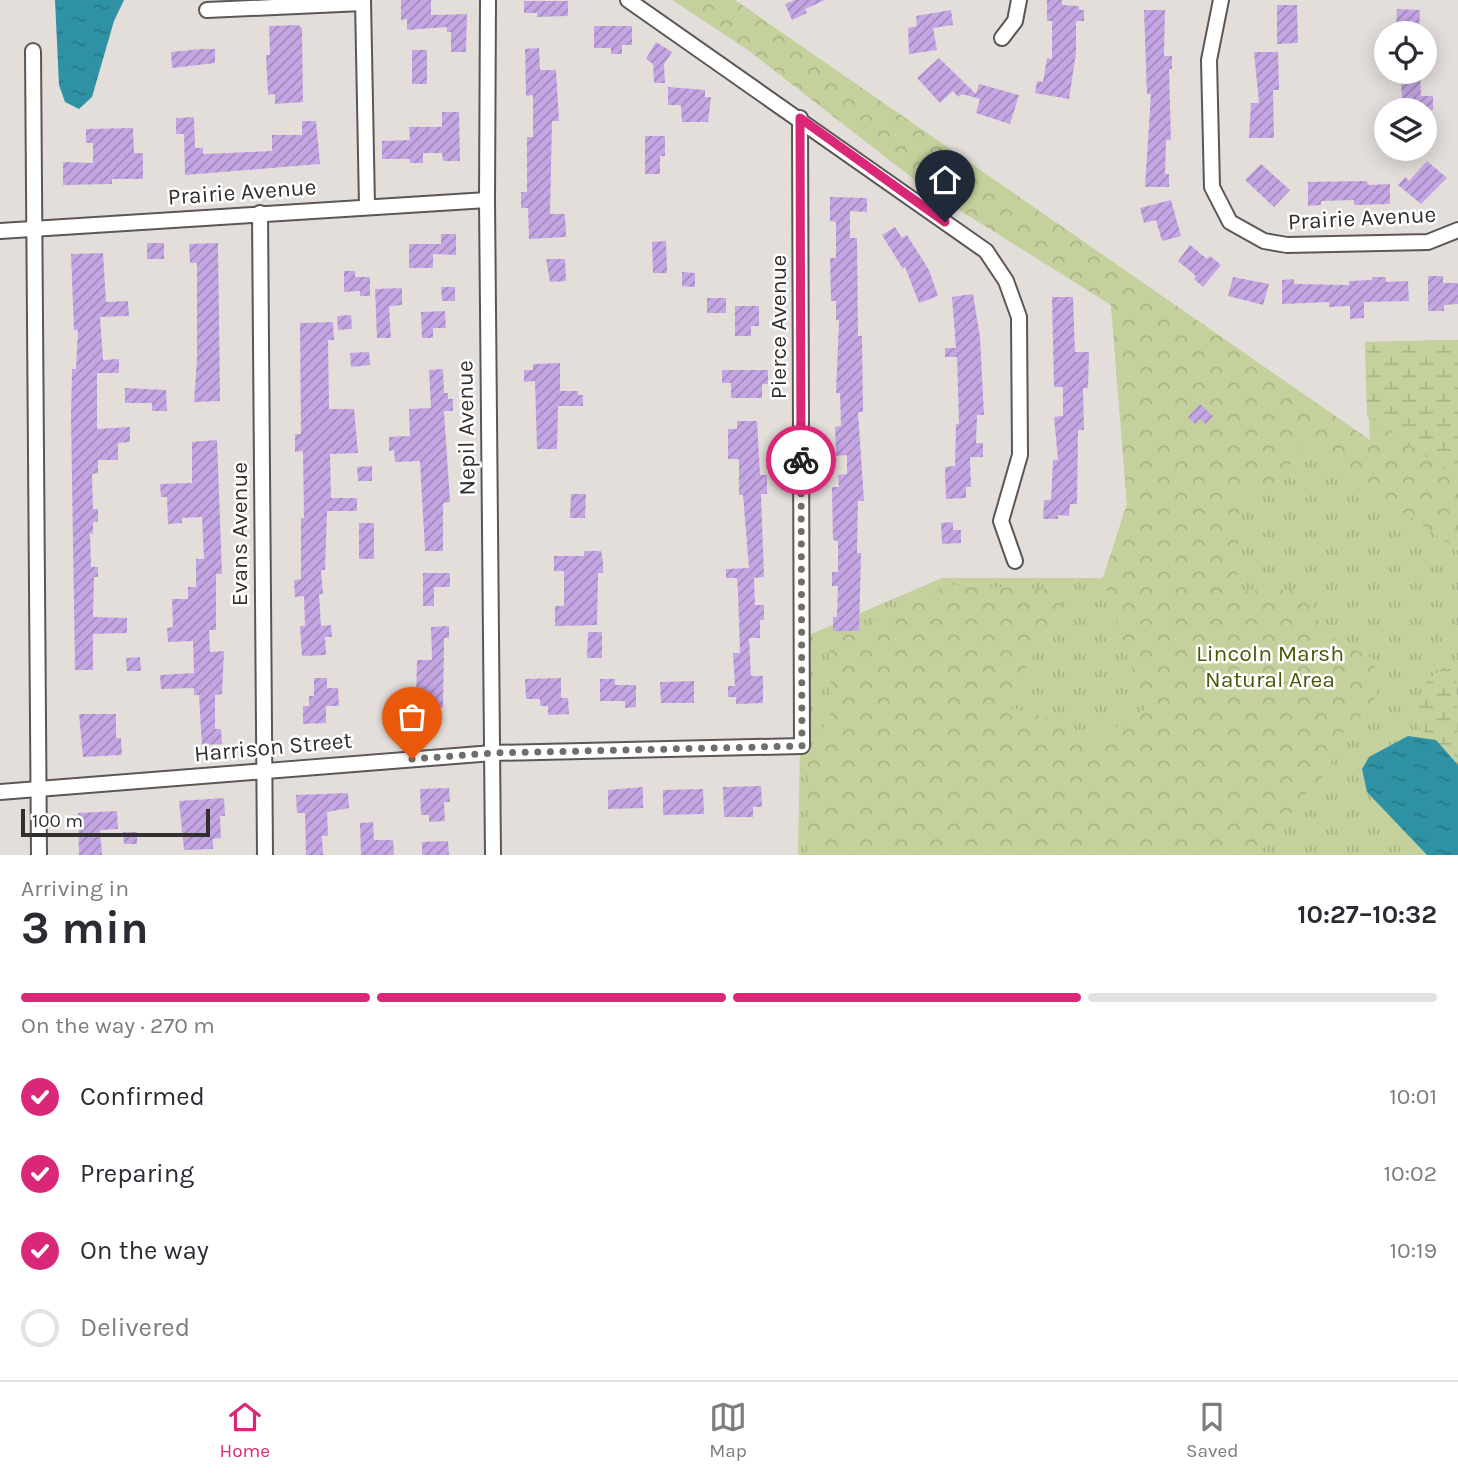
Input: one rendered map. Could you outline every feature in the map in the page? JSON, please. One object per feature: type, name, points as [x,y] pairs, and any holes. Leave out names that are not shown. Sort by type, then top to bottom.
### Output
[{"type":"street","name":"Nepil Avenue","points":[[488,0],[487,200],[493,855]]},
{"type":"street","points":[[628,0],[986,250],[1006,281],[1018,317],[1020,443],[1018,466],[1001,521],[1015,561]]},
{"type":"street","points":[[1002,38],[1015,21],[1019,0]]},
{"type":"street","name":"Prairie Avenue","points":[[1221,0],[1209,60],[1210,175],[1217,200],[1230,222],[1264,242],[1287,246],[1428,242],[1458,230]]},
{"type":"street","points":[[207,10],[363,1],[367,206]]},
{"type":"street","points":[[33,51],[38,855]]},
{"type":"street","name":"Pierce Avenue","points":[[800,118],[802,746]]},
{"type":"street","name":"Prairie Avenue","points":[[0,231],[487,200]]},
{"type":"street","name":"Evans Avenue","points":[[260,213],[265,855]]},
{"type":"street","name":"Harrison Street","points":[[0,792],[493,753],[802,746]]},
{"type":"green space","name":"Lincoln Marsh Natural Area","points":[[672,0],[735,0],[1370,440],[1365,342],[1458,340],[1458,550],[1302,443],[1278,487],[1240,485],[1237,591],[1307,589],[1323,633],[1375,660],[1375,705],[1345,728],[1327,772],[1294,807],[1280,838],[1251,855],[807,855],[808,756],[832,711],[829,643],[947,585],[1070,590],[1004,706],[1051,719],[1086,746],[1145,709],[1103,578],[1127,504],[1111,305],[929,191],[748,50]]},
{"type":"green space","name":"Lincoln Marsh Natural Area","points":[[1111,305],[1458,526],[1458,855],[798,855],[802,638],[942,578],[1103,578],[1127,504]]},
{"type":"green space","points":[[1458,340],[1458,479],[1367,416],[1365,342]]},
{"type":"green space","points":[[1451,663],[1457,683],[1458,762],[1419,727],[1412,710],[1428,679]]},
{"type":"water","points":[[55,0],[124,0],[114,21],[92,97],[79,109],[65,102],[59,85]]},
{"type":"water","points":[[1408,736],[1436,740],[1458,765],[1458,855],[1427,855],[1367,792],[1362,769],[1369,757]]},
{"type":"building","points":[[401,0],[431,0],[431,15],[467,14],[466,52],[451,52],[451,32],[447,32],[447,27],[407,30],[407,19],[401,20]]},
{"type":"building","points":[[795,0],[825,0],[805,9],[807,13],[792,20],[785,4]]},
{"type":"building","points":[[1047,0],[1062,0],[1062,5],[1079,6],[1079,10],[1084,10],[1084,21],[1076,21],[1076,53],[1069,99],[1035,93],[1037,81],[1043,82],[1047,58],[1052,59],[1052,21],[1047,21]]},
{"type":"building","points":[[524,1],[568,1],[568,16],[537,17],[537,13],[524,13]]},
{"type":"building","points":[[1277,5],[1297,5],[1298,43],[1277,44]]},
{"type":"building","points":[[1397,9],[1420,10],[1420,21],[1396,21]]},
{"type":"building","points":[[951,10],[953,25],[933,28],[937,50],[909,54],[908,28],[917,26],[916,16]]},
{"type":"building","points":[[1144,10],[1165,10],[1164,56],[1172,56],[1172,69],[1169,69],[1171,140],[1166,140],[1165,174],[1169,174],[1169,187],[1145,187],[1151,94],[1147,94]]},
{"type":"building","points":[[298,25],[302,28],[303,102],[275,104],[275,94],[268,95],[266,55],[270,55],[269,26]]},
{"type":"building","points":[[594,26],[632,26],[632,45],[622,45],[622,54],[611,54],[611,48],[594,48]]},
{"type":"building","points":[[656,42],[672,52],[664,64],[665,83],[654,83],[653,64],[646,59]]},
{"type":"building","points":[[539,48],[540,70],[556,70],[559,121],[552,121],[550,214],[565,214],[566,237],[529,239],[528,208],[521,208],[521,192],[527,192],[527,137],[533,137],[533,95],[526,96],[525,49]]},
{"type":"building","points":[[215,49],[215,63],[172,68],[171,52]]},
{"type":"building","points":[[412,50],[427,50],[427,84],[412,84]]},
{"type":"building","points":[[1254,52],[1278,52],[1279,90],[1273,90],[1274,138],[1249,138],[1251,103],[1259,103]]},
{"type":"building","points":[[939,58],[976,94],[979,84],[1019,95],[1010,124],[976,113],[980,99],[962,94],[958,97],[953,91],[940,103],[917,78]]},
{"type":"building","points":[[1401,84],[1420,84],[1421,96],[1433,96],[1433,98],[1402,98]]},
{"type":"building","points":[[668,87],[705,90],[705,97],[711,97],[708,122],[682,122],[681,105],[668,105]]},
{"type":"building","points":[[442,112],[459,112],[460,161],[443,161],[442,153],[423,153],[423,163],[410,163],[410,159],[382,159],[382,141],[410,140],[409,127],[442,127]]},
{"type":"building","points":[[194,117],[195,148],[203,148],[203,154],[272,151],[272,135],[302,135],[302,121],[316,121],[320,164],[185,175],[184,134],[176,134],[176,118]]},
{"type":"building","points":[[133,128],[134,153],[143,153],[143,179],[112,179],[112,184],[63,185],[63,162],[93,163],[93,143],[86,143],[86,129]]},
{"type":"building","points":[[645,136],[665,136],[665,156],[660,156],[660,174],[645,174]]},
{"type":"building","points":[[1427,161],[1447,178],[1421,204],[1398,185],[1405,177],[1409,181]]},
{"type":"building","points":[[1261,164],[1290,190],[1274,207],[1245,180]]},
{"type":"building","points":[[1367,181],[1368,185],[1390,184],[1390,204],[1354,205],[1354,200],[1321,201],[1321,205],[1308,206],[1308,182]]},
{"type":"building","points":[[830,197],[867,198],[867,212],[850,211],[850,238],[857,238],[858,336],[862,336],[863,412],[858,412],[864,501],[858,501],[857,553],[861,553],[859,631],[833,631],[833,617],[837,617],[838,586],[832,586],[832,572],[838,572],[838,541],[833,540],[832,487],[839,487],[838,475],[847,474],[847,455],[836,456],[835,427],[841,426],[840,393],[836,393],[839,320],[836,320],[836,301],[831,301],[830,258],[836,258],[836,222],[830,221]]},
{"type":"building","points":[[1171,200],[1181,236],[1162,241],[1156,220],[1144,223],[1140,208]]},
{"type":"building","points":[[895,227],[902,238],[907,235],[929,270],[938,296],[919,303],[905,267],[903,269],[882,235]]},
{"type":"building","points":[[441,234],[456,234],[456,255],[433,254],[433,268],[409,268],[409,244],[441,244]]},
{"type":"building","points":[[666,241],[667,273],[653,273],[652,242]]},
{"type":"building","points":[[147,243],[164,243],[164,259],[147,259]]},
{"type":"building","points":[[218,243],[220,401],[194,402],[197,263],[190,263],[189,244]]},
{"type":"building","points":[[1190,245],[1207,259],[1210,256],[1221,265],[1203,287],[1194,279],[1196,276],[1178,261]]},
{"type":"building","points":[[103,253],[106,302],[128,301],[129,316],[100,317],[103,360],[119,359],[119,373],[97,373],[97,429],[130,427],[130,442],[118,443],[118,460],[98,460],[98,473],[92,474],[93,509],[98,509],[98,522],[93,522],[93,534],[90,533],[91,567],[98,567],[98,577],[94,577],[93,617],[127,618],[127,633],[93,634],[93,670],[75,670],[71,416],[72,369],[76,369],[78,330],[74,330],[71,254]]},
{"type":"building","points":[[546,259],[565,259],[566,281],[550,282]]},
{"type":"building","points":[[344,271],[355,271],[355,277],[370,277],[370,296],[360,296],[360,291],[344,292]]},
{"type":"building","points":[[682,272],[695,273],[695,287],[682,286]]},
{"type":"building","points":[[1428,276],[1443,276],[1443,283],[1458,283],[1458,304],[1444,305],[1444,311],[1428,311]]},
{"type":"building","points":[[1233,277],[1269,284],[1263,305],[1228,296]]},
{"type":"building","points":[[1372,277],[1386,277],[1386,282],[1408,281],[1409,301],[1364,302],[1364,318],[1350,319],[1350,306],[1329,307],[1329,302],[1282,304],[1282,280],[1294,279],[1294,284],[1349,285],[1349,281],[1372,280]]},
{"type":"building","points":[[441,287],[455,287],[455,301],[442,301]]},
{"type":"building","points":[[402,288],[402,305],[389,306],[391,338],[377,338],[375,289]]},
{"type":"building","points":[[973,294],[980,337],[984,415],[977,415],[976,443],[983,443],[983,457],[970,457],[971,487],[966,487],[966,498],[946,499],[945,467],[955,466],[956,424],[959,424],[957,357],[945,357],[945,348],[956,348],[952,297]]},
{"type":"building","points":[[1052,297],[1073,297],[1075,352],[1089,352],[1088,388],[1083,388],[1084,430],[1078,430],[1077,504],[1070,504],[1069,516],[1058,515],[1058,519],[1043,519],[1044,500],[1051,500],[1053,460],[1058,460],[1054,417],[1063,416],[1063,387],[1054,387]]},
{"type":"building","points":[[707,298],[726,298],[726,313],[707,313]]},
{"type":"building","points":[[735,306],[759,306],[759,326],[751,326],[751,336],[735,336]]},
{"type":"building","points":[[445,311],[446,328],[433,328],[433,338],[422,338],[421,312]]},
{"type":"building","points":[[351,315],[352,329],[338,330],[337,316]]},
{"type":"building","points":[[333,322],[334,340],[328,340],[329,409],[354,409],[358,453],[330,454],[331,498],[357,498],[357,511],[327,511],[325,570],[321,570],[323,594],[319,594],[321,626],[331,625],[332,637],[325,637],[326,655],[302,656],[300,626],[305,626],[304,596],[295,597],[294,580],[301,579],[301,518],[304,518],[303,451],[295,452],[295,434],[301,434],[300,323]]},
{"type":"building","points":[[369,352],[370,365],[351,367],[350,353]]},
{"type":"building","points":[[560,363],[560,391],[578,391],[578,395],[583,395],[583,406],[558,406],[557,449],[537,449],[535,381],[524,382],[524,370],[533,370],[533,364]]},
{"type":"building","points":[[443,369],[444,393],[448,393],[448,399],[453,399],[453,411],[444,411],[450,502],[443,503],[443,551],[425,551],[420,461],[395,462],[394,450],[389,451],[389,437],[410,436],[409,409],[431,408],[429,370]]},
{"type":"building","points":[[722,370],[768,370],[768,384],[762,384],[762,398],[731,398],[731,383],[722,383]]},
{"type":"building","points":[[125,388],[166,390],[167,411],[152,411],[152,403],[125,403]]},
{"type":"building","points":[[1200,404],[1213,416],[1206,424],[1200,419],[1195,424],[1188,417]]},
{"type":"building","points":[[737,421],[757,421],[760,475],[767,475],[767,494],[761,494],[764,577],[754,578],[755,605],[764,605],[764,620],[760,620],[760,638],[749,638],[751,676],[763,676],[763,703],[736,704],[736,697],[728,697],[728,686],[735,686],[733,653],[740,653],[737,578],[726,578],[726,569],[749,568],[743,495],[739,495],[739,459],[728,459],[728,429],[737,429]]},
{"type":"building","points":[[217,440],[222,574],[216,574],[216,630],[209,630],[210,652],[224,651],[222,694],[215,695],[215,729],[221,729],[222,744],[202,745],[199,695],[194,695],[194,688],[161,689],[160,675],[194,673],[193,641],[168,642],[167,628],[173,627],[172,599],[188,599],[188,587],[196,587],[196,559],[204,559],[202,517],[182,518],[182,523],[168,524],[167,497],[161,497],[160,484],[192,483],[192,442]]},
{"type":"building","points":[[372,466],[372,481],[358,481],[357,467]]},
{"type":"building","points":[[571,494],[586,494],[585,518],[570,518]]},
{"type":"building","points":[[953,522],[953,530],[961,530],[961,543],[942,544],[941,523]]},
{"type":"building","points":[[359,523],[374,523],[374,559],[359,559]]},
{"type":"building","points":[[584,551],[601,551],[603,562],[603,573],[598,573],[597,625],[555,626],[555,606],[564,606],[564,571],[554,571],[554,556],[584,556]]},
{"type":"building","points":[[423,573],[450,573],[450,587],[434,587],[434,606],[423,606]]},
{"type":"building","points":[[449,626],[449,638],[444,638],[443,708],[423,708],[423,699],[416,699],[417,660],[432,660],[431,627]]},
{"type":"building","points":[[588,632],[602,632],[602,658],[587,658]]},
{"type":"building","points":[[140,657],[141,671],[127,671],[126,658]]},
{"type":"building","points":[[314,678],[327,678],[327,688],[338,688],[339,706],[326,706],[326,723],[303,724],[303,706],[309,706],[309,696],[314,696]]},
{"type":"building","points":[[561,678],[561,698],[568,698],[569,714],[548,715],[548,706],[540,706],[540,699],[526,699],[525,679]]},
{"type":"building","points":[[600,679],[615,679],[615,685],[636,685],[636,707],[625,708],[625,701],[600,701]]},
{"type":"building","points":[[694,681],[694,703],[661,703],[660,682]]},
{"type":"building","points":[[79,714],[116,714],[116,738],[121,738],[122,755],[83,757]]},
{"type":"building","points":[[761,786],[762,807],[753,807],[753,817],[724,817],[723,787]]},
{"type":"building","points":[[643,787],[643,808],[608,809],[608,790]]},
{"type":"building","points":[[449,788],[450,802],[444,802],[445,821],[429,822],[429,815],[421,815],[420,789]]},
{"type":"building","points":[[703,789],[704,814],[663,815],[663,790]]},
{"type":"building","points":[[348,793],[349,808],[327,812],[328,836],[322,836],[323,855],[306,855],[305,813],[297,813],[296,795]]},
{"type":"building","points":[[224,798],[225,816],[220,816],[221,838],[213,839],[213,849],[184,850],[179,801]]},
{"type":"building","points":[[117,811],[118,829],[100,830],[102,855],[79,855],[78,813]]},
{"type":"building","points":[[373,822],[374,840],[393,840],[394,855],[361,855],[360,823]]},
{"type":"building","points":[[123,832],[137,832],[137,844],[124,844]]},
{"type":"building","points":[[448,841],[449,855],[422,855],[422,842]]},
{"type":"way so far","points":[[412,759],[493,753],[802,746],[801,460]]},
{"type":"route","points":[[801,460],[800,118],[823,138],[945,222]]}]
